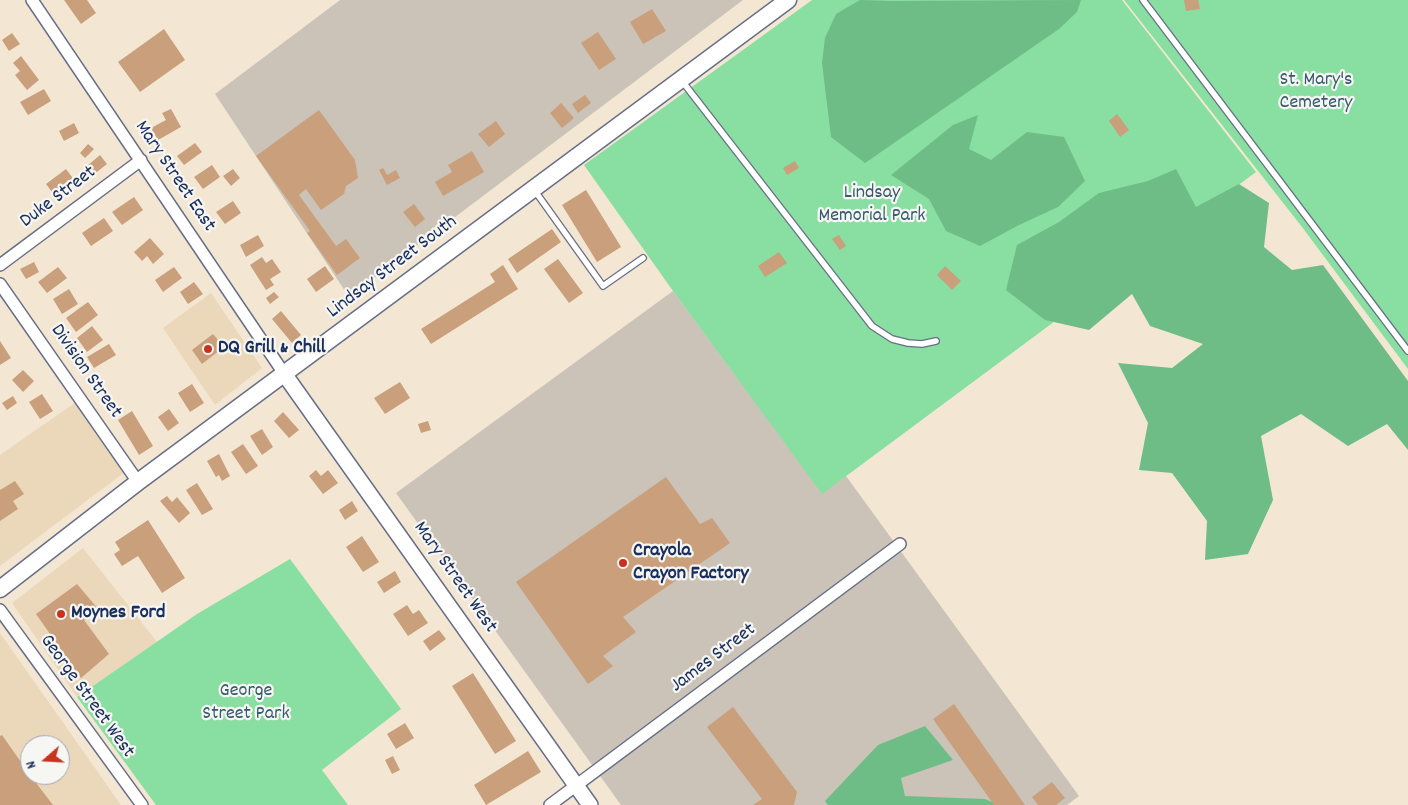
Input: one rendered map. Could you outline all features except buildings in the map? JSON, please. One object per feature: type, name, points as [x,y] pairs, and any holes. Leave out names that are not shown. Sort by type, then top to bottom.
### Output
[{"type":"main road","name":"Lindsay Street South","points":[[0,590],[138,482],[285,375],[788,0]]},
{"type":"street","name":"Mary Street East","points":[[32,0],[285,375]]},
{"type":"street","name":"Duke Street","points":[[0,265],[141,160]]},
{"type":"street","name":"Division Street","points":[[0,284],[138,482]]},
{"type":"street","name":"Mary Street West","points":[[285,375],[590,805]]},
{"type":"street","name":"James Street","points":[[550,805],[900,544]]},
{"type":"street","name":"George Street West","points":[[0,610],[142,805]]},
{"type":"lane","points":[[1143,0],[1408,351]]},
{"type":"lane","points":[[681,80],[872,326],[892,339],[908,343],[936,342]]},
{"type":"lane","points":[[534,189],[603,286],[643,258]]},
{"type":"shaded area","points":[[340,0],[743,0],[349,297],[215,94]]},
{"type":"shaded area","points":[[673,291],[822,493],[846,476],[1079,796],[1067,805],[621,805],[396,493]]},
{"type":"shaded area","points":[[211,293],[262,368],[215,405],[163,328]]},
{"type":"shaded area","points":[[76,402],[125,472],[0,566],[0,455]]},
{"type":"shaded area","points":[[83,548],[157,642],[77,697],[12,603]]},
{"type":"shaded area","points":[[0,633],[121,805],[0,805]]},
{"type":"green space","name":"Lindsay Memorial Park","points":[[812,0],[1122,0],[1256,172],[822,494],[673,291],[584,165]]},
{"type":"green space","points":[[860,0],[1081,0],[1077,12],[1059,29],[865,163],[831,137],[822,63],[825,38],[836,14]]},
{"type":"green space","name":"St. Mary's Cemetery","points":[[1124,0],[1408,0],[1408,369],[1302,227]]},
{"type":"green space","points":[[978,115],[969,149],[991,160],[1027,132],[1064,137],[1085,181],[1058,207],[980,246],[946,231],[929,199],[891,175],[953,125]]},
{"type":"green space","points":[[1176,169],[1196,207],[1239,184],[1269,203],[1264,247],[1292,270],[1323,265],[1408,381],[1408,450],[1387,424],[1348,446],[1301,414],[1261,436],[1273,500],[1248,554],[1205,560],[1207,521],[1172,473],[1139,470],[1148,423],[1118,363],[1172,368],[1203,344],[1150,326],[1132,294],[1089,330],[1045,320],[1006,290],[1017,245],[1059,222],[1099,193],[1148,181]]},
{"type":"green space","name":"George Street Park","points":[[290,559],[401,709],[322,770],[348,805],[156,805],[77,697],[197,614]]},
{"type":"green space","points":[[925,726],[953,760],[901,778],[905,796],[985,799],[999,805],[828,805],[825,801],[878,745]]},
{"type":"place","name":"DQ Grill & Chill","points":[[208,349]]},
{"type":"place","name":"Crayola Crayon Factory","points":[[623,563]]},
{"type":"place","name":"Moynes Ford","points":[[61,614]]}]
